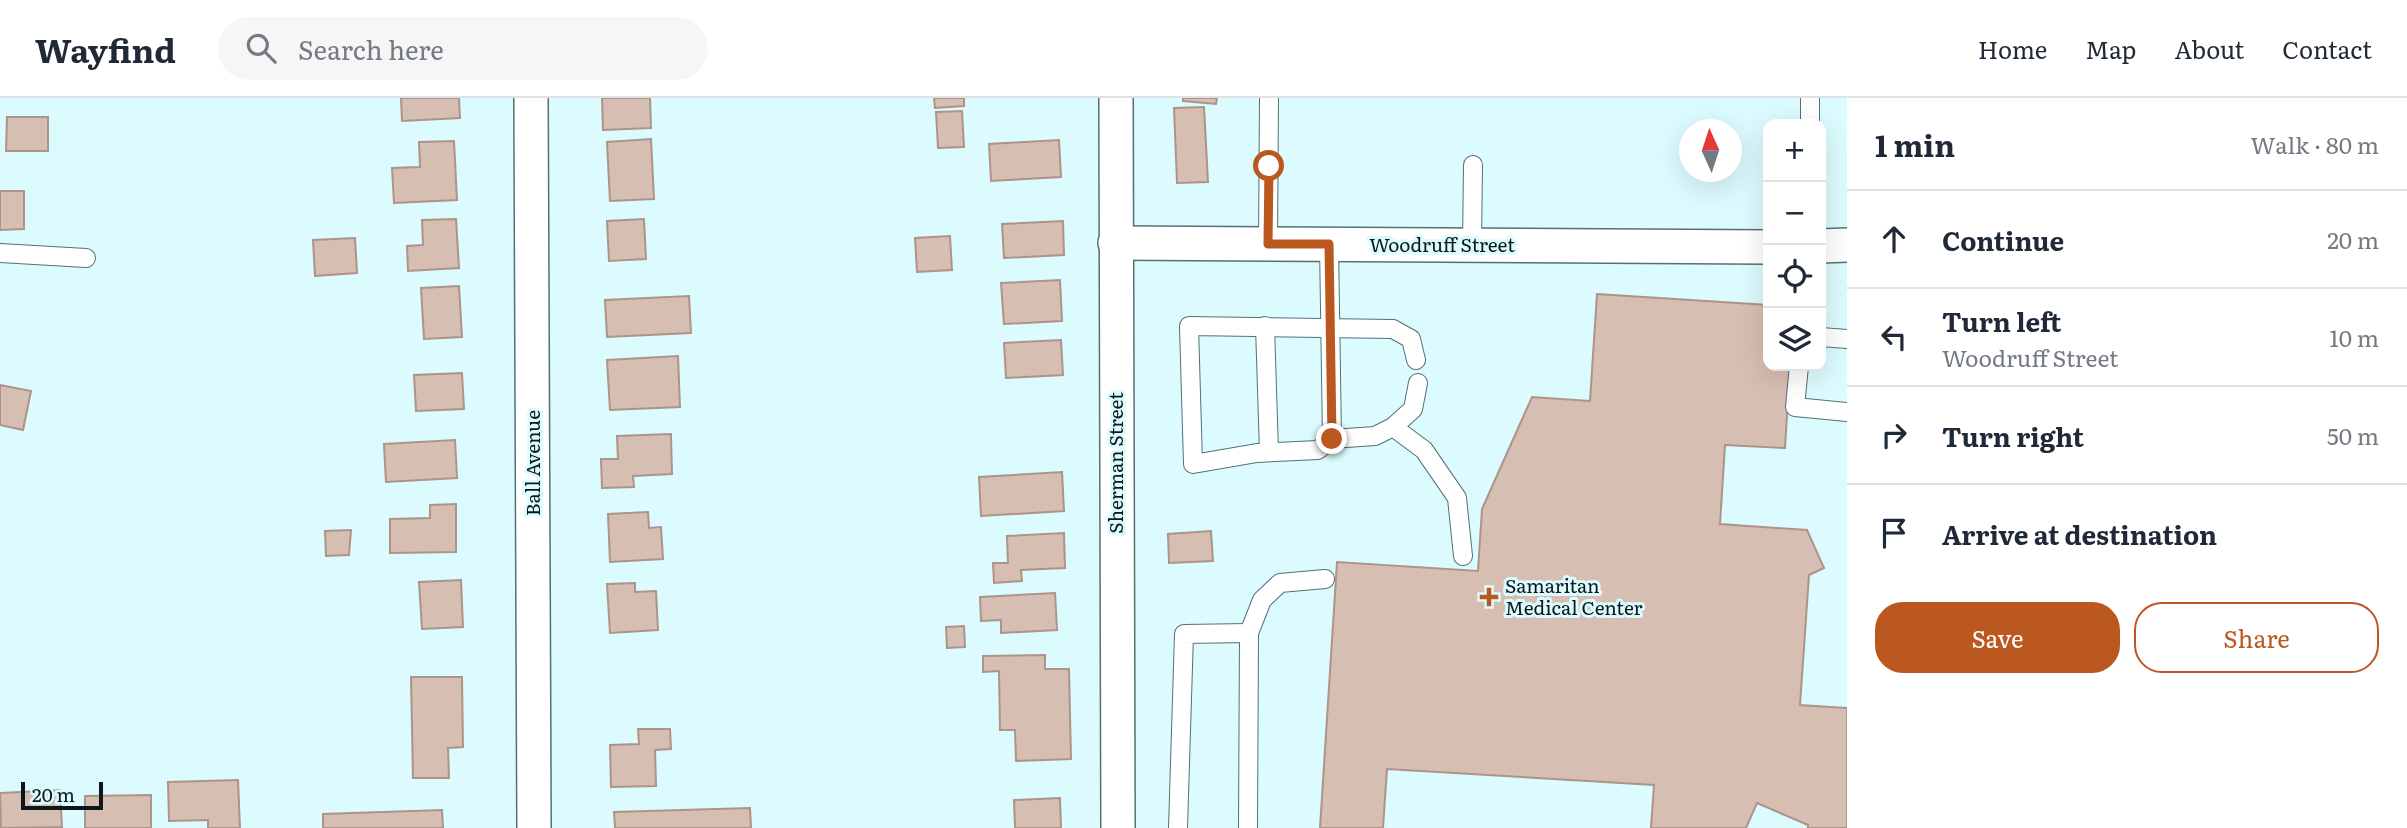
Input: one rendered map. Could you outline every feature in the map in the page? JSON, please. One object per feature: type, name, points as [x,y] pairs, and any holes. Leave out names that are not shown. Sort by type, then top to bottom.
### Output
[{"type":"street","name":"Ball Avenue","points":[[531,98],[534,828]]},
{"type":"street","name":"Sherman Street","points":[[1116,98],[1118,828]]},
{"type":"street","name":"Woodruff Street","points":[[1115,243],[1763,247]]},
{"type":"street","points":[[1826,246],[1847,246]]},
{"type":"lane","points":[[1268,244],[1269,98]]},
{"type":"lane","points":[[1810,98],[1810,119]]},
{"type":"lane","points":[[1472,245],[1473,165]]},
{"type":"lane","points":[[1329,244],[1332,439]]},
{"type":"lane","points":[[0,253],[86,258]]},
{"type":"lane","points":[[1416,360],[1411,339],[1393,329],[1189,326],[1193,464],[1269,452],[1318,450],[1332,439],[1375,436],[1394,427],[1413,409],[1418,383]]},
{"type":"lane","points":[[1265,326],[1269,452]]},
{"type":"lane","points":[[1826,337],[1847,339]]},
{"type":"lane","points":[[1799,371],[1796,407],[1847,412]]},
{"type":"lane","points":[[1394,427],[1424,450],[1457,498],[1463,556]]},
{"type":"lane","points":[[1248,828],[1249,633],[1262,600],[1280,583],[1325,579]]},
{"type":"lane","points":[[1178,828],[1184,634],[1249,633]]},
{"type":"building","points":[[401,98],[459,98],[460,118],[402,121]]},
{"type":"building","points":[[602,98],[650,98],[651,128],[603,130]]},
{"type":"building","points":[[934,98],[964,98],[964,106],[935,108]]},
{"type":"building","points":[[1183,98],[1217,98],[1216,104],[1183,101]]},
{"type":"building","points":[[1204,107],[1208,182],[1177,183],[1174,108]]},
{"type":"building","points":[[962,111],[964,147],[938,148],[936,112]]},
{"type":"building","points":[[7,117],[48,117],[48,151],[6,151]]},
{"type":"building","points":[[651,139],[654,199],[610,201],[607,142]]},
{"type":"building","points":[[1059,140],[1061,177],[991,181],[989,144]]},
{"type":"building","points":[[454,141],[457,200],[394,203],[392,168],[420,167],[419,142]]},
{"type":"building","points":[[0,191],[24,191],[24,229],[0,230]]},
{"type":"building","points":[[456,219],[459,268],[408,271],[407,246],[423,245],[422,220]]},
{"type":"building","points":[[644,219],[646,259],[609,261],[607,221]]},
{"type":"building","points":[[1063,221],[1064,255],[1004,258],[1002,224]]},
{"type":"building","points":[[950,236],[952,270],[917,272],[915,238]]},
{"type":"building","points":[[355,238],[357,273],[315,276],[313,240]]},
{"type":"building","points":[[1060,280],[1062,321],[1004,324],[1001,283]]},
{"type":"building","points":[[459,286],[462,337],[424,339],[421,288]]},
{"type":"building","points":[[1597,294],[1763,305],[1763,371],[1790,371],[1785,448],[1725,445],[1720,524],[1807,530],[1824,568],[1809,575],[1800,705],[1847,708],[1847,828],[1808,828],[1808,825],[1757,803],[1746,828],[1651,828],[1654,785],[1387,769],[1383,828],[1320,828],[1337,562],[1478,571],[1482,509],[1532,397],[1590,401]]},
{"type":"building","points":[[689,296],[691,333],[607,337],[605,300]]},
{"type":"building","points":[[1061,340],[1063,375],[1006,378],[1004,343]]},
{"type":"building","points":[[678,356],[680,407],[610,410],[607,360]]},
{"type":"building","points":[[462,373],[464,409],[416,411],[414,375]]},
{"type":"building","points":[[0,385],[31,391],[23,430],[0,425]]},
{"type":"building","points":[[671,434],[672,474],[633,476],[634,487],[602,488],[601,459],[618,459],[617,436]]},
{"type":"building","points":[[455,440],[457,478],[386,482],[384,444]]},
{"type":"building","points":[[1062,472],[1064,511],[981,516],[979,477]]},
{"type":"building","points":[[456,504],[456,552],[390,553],[390,519],[430,518],[430,505]]},
{"type":"building","points":[[648,512],[649,528],[661,527],[663,559],[610,562],[608,514]]},
{"type":"building","points":[[351,530],[349,555],[326,556],[325,531]]},
{"type":"building","points":[[1211,531],[1213,561],[1169,563],[1168,534]]},
{"type":"building","points":[[1064,533],[1065,568],[1021,570],[1022,581],[994,583],[993,563],[1008,563],[1007,536]]},
{"type":"building","points":[[461,580],[463,627],[422,629],[419,582]]},
{"type":"building","points":[[635,583],[635,592],[656,591],[658,630],[610,633],[607,584]]},
{"type":"building","points":[[1055,593],[1057,630],[1001,633],[1001,620],[981,621],[980,597]]},
{"type":"building","points":[[964,626],[965,647],[947,648],[946,627]]},
{"type":"building","points":[[1045,655],[1045,669],[1069,669],[1071,759],[1016,761],[1015,730],[1000,730],[999,671],[983,672],[983,656]]},
{"type":"building","points":[[411,677],[462,677],[463,747],[448,748],[449,778],[413,778]]},
{"type":"building","points":[[638,729],[670,729],[671,749],[655,750],[656,786],[611,787],[610,745],[639,744]]},
{"type":"building","points":[[238,780],[240,828],[208,828],[208,820],[169,821],[168,782]]},
{"type":"building","points":[[60,790],[62,827],[1,828],[0,793]]},
{"type":"building","points":[[151,795],[151,828],[85,828],[85,796]]},
{"type":"building","points":[[1060,798],[1061,828],[1015,828],[1014,800]]},
{"type":"building","points":[[750,808],[751,828],[615,828],[614,812]]},
{"type":"building","points":[[442,810],[443,828],[323,828],[323,814]]},
{"type":"place","name":"Samaritan Medical Center","points":[[1489,597]]},
{"type":"route","points":[[1269,166],[1268,244],[1329,244],[1332,439]]}]
